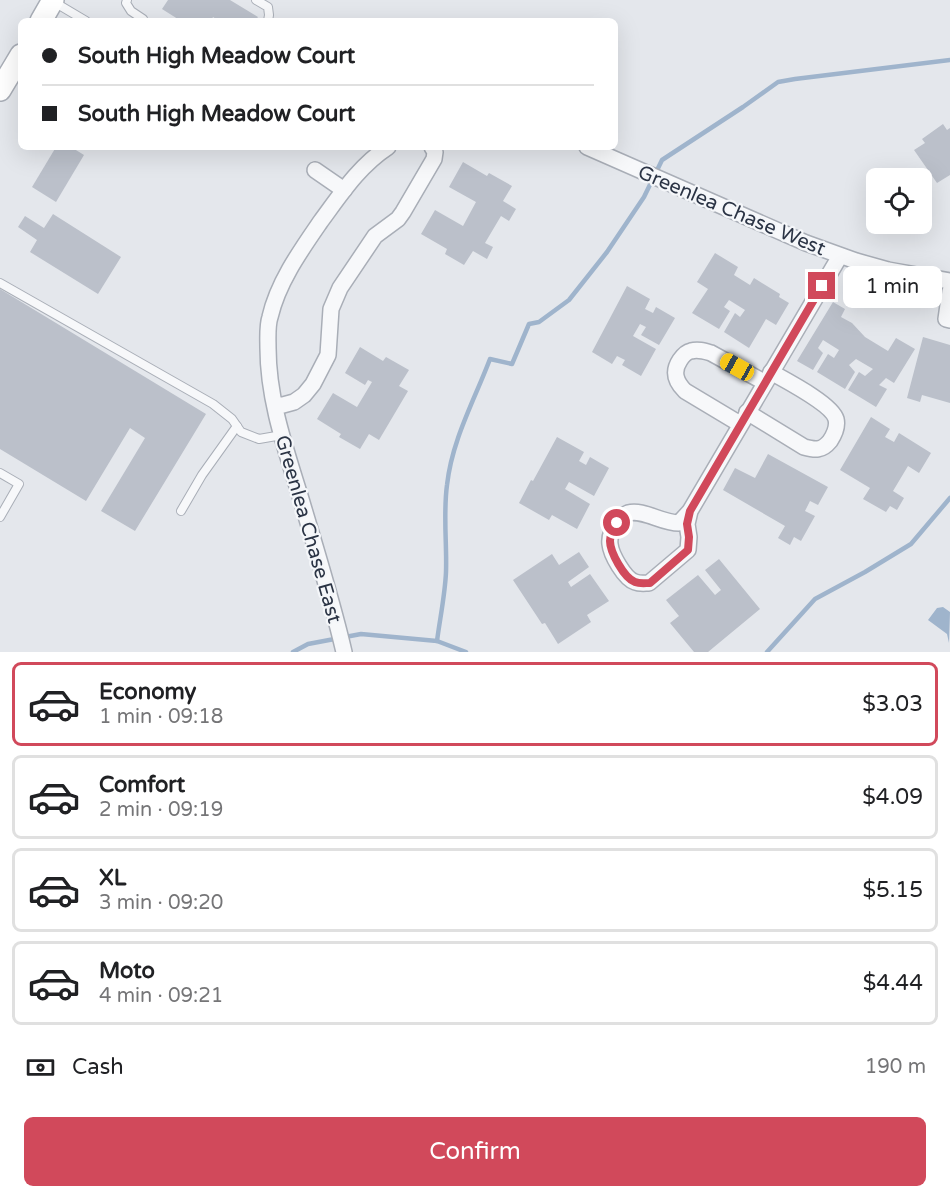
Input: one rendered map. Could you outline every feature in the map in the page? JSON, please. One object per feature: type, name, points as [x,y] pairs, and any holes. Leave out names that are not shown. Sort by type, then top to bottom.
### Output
[{"type":"main road","points":[[0,90],[18,59]]},
{"type":"street","name":"Greenlea Chase East","points":[[344,652],[275,405],[268,364],[269,319],[284,280],[296,259],[353,177],[383,150]]},
{"type":"street","name":"Greenlea Chase East","points":[[275,405],[294,402],[314,384],[328,355],[332,309],[340,288],[375,236],[398,219],[403,212],[434,159],[434,150]]},
{"type":"street","name":"Greenlea Chase West","points":[[594,150],[840,256],[888,270],[950,281]]},
{"type":"street","points":[[315,170],[344,190]]},
{"type":"street","points":[[690,511],[687,524],[688,550],[650,583],[642,584],[630,579],[613,554],[610,543],[612,531],[623,515],[643,513],[669,523],[679,523],[690,511],[840,256]]},
{"type":"street","points":[[950,291],[946,319],[950,320]]},
{"type":"street","points":[[702,350],[711,353],[768,377],[826,406],[836,417],[837,426],[826,446],[815,450],[743,418],[685,391],[679,385],[675,377],[676,368],[688,351],[702,350]]},
{"type":"lane","points":[[127,0],[126,3],[131,10],[141,18]]},
{"type":"lane","points":[[256,0],[268,7],[268,18]]},
{"type":"lane","points":[[47,7],[78,18]]},
{"type":"lane","points":[[0,283],[213,404],[232,419],[241,432],[259,439],[282,435]]},
{"type":"lane","points":[[180,511],[237,426]]},
{"type":"lane","points":[[0,473],[19,484],[0,517]]},
{"type":"water","points":[[943,607],[950,612],[949,643],[947,634],[928,620],[937,608]]},
{"type":"building","points":[[168,0],[230,0],[258,17],[176,18],[162,9]]},
{"type":"building","points":[[943,124],[947,130],[950,128],[950,175],[937,183],[932,176],[932,168],[927,168],[914,150],[925,143],[922,139]]},
{"type":"building","points":[[54,150],[76,150],[84,155],[56,202],[32,187]]},
{"type":"building","points":[[463,162],[487,176],[489,173],[512,186],[503,201],[516,209],[509,221],[501,216],[485,243],[493,247],[487,259],[473,251],[464,265],[445,254],[447,249],[421,234],[435,210],[463,226],[476,202],[449,187]]},
{"type":"building","points":[[53,214],[121,257],[98,294],[30,252],[37,240],[18,227],[25,216],[44,228]]},
{"type":"building","points":[[715,253],[738,267],[734,275],[750,285],[754,278],[780,294],[779,297],[789,303],[776,325],[766,319],[749,348],[724,332],[735,313],[740,317],[745,310],[729,300],[724,307],[730,311],[719,329],[692,313],[708,289],[697,282]]},
{"type":"building","points":[[627,286],[650,299],[645,309],[653,313],[656,307],[675,318],[659,345],[641,335],[646,327],[640,324],[633,336],[656,349],[641,376],[622,365],[625,360],[617,356],[612,364],[592,352]]},
{"type":"building","points":[[0,289],[206,414],[135,531],[101,511],[145,438],[130,428],[86,501],[0,449]]},
{"type":"building","points":[[833,302],[845,309],[841,317],[852,323],[865,337],[888,351],[896,338],[915,349],[894,383],[886,378],[879,385],[887,389],[876,407],[848,390],[859,372],[865,376],[873,369],[856,359],[849,365],[855,372],[845,389],[817,372],[828,354],[834,358],[839,350],[823,340],[818,348],[823,353],[813,370],[797,361]]},
{"type":"building","points":[[923,337],[950,345],[950,403],[922,395],[920,402],[907,398]]},
{"type":"building","points":[[360,347],[383,361],[386,357],[409,370],[399,386],[408,391],[379,440],[369,434],[360,449],[339,437],[341,434],[317,419],[333,393],[357,407],[372,382],[368,380],[365,385],[345,373]]},
{"type":"building","points":[[871,417],[890,429],[885,437],[894,442],[899,433],[931,453],[919,473],[908,466],[893,491],[904,498],[897,510],[890,506],[886,512],[863,499],[870,488],[840,470]]},
{"type":"building","points":[[557,437],[584,452],[579,461],[586,465],[590,457],[609,468],[594,496],[569,482],[565,489],[590,504],[577,529],[552,515],[549,520],[519,503]]},
{"type":"building","points":[[768,454],[828,487],[818,505],[810,501],[805,511],[815,516],[801,541],[794,537],[790,545],[778,538],[785,526],[723,490],[735,468],[755,478]]},
{"type":"building","points":[[579,552],[589,567],[568,582],[571,587],[590,574],[609,601],[587,615],[591,622],[558,644],[513,580],[552,554],[559,565]]},
{"type":"building","points":[[719,559],[760,609],[708,652],[694,652],[670,623],[679,616],[666,600],[698,575],[715,595],[721,590],[705,570]]},
{"type":"waterway","points":[[437,641],[444,598],[445,507],[450,468],[464,421],[490,359],[512,364],[529,324],[539,322],[569,300],[607,252],[644,197],[662,160],[778,82],[950,60]]},
{"type":"waterway","points":[[767,652],[815,599],[911,544],[950,498]]},
{"type":"waterway","points":[[293,652],[308,644],[361,634],[437,641],[466,652]]},
{"type":"route","points":[[617,523],[612,531],[610,543],[613,554],[624,573],[634,582],[650,583],[688,550],[687,524],[690,511],[822,286]]}]
